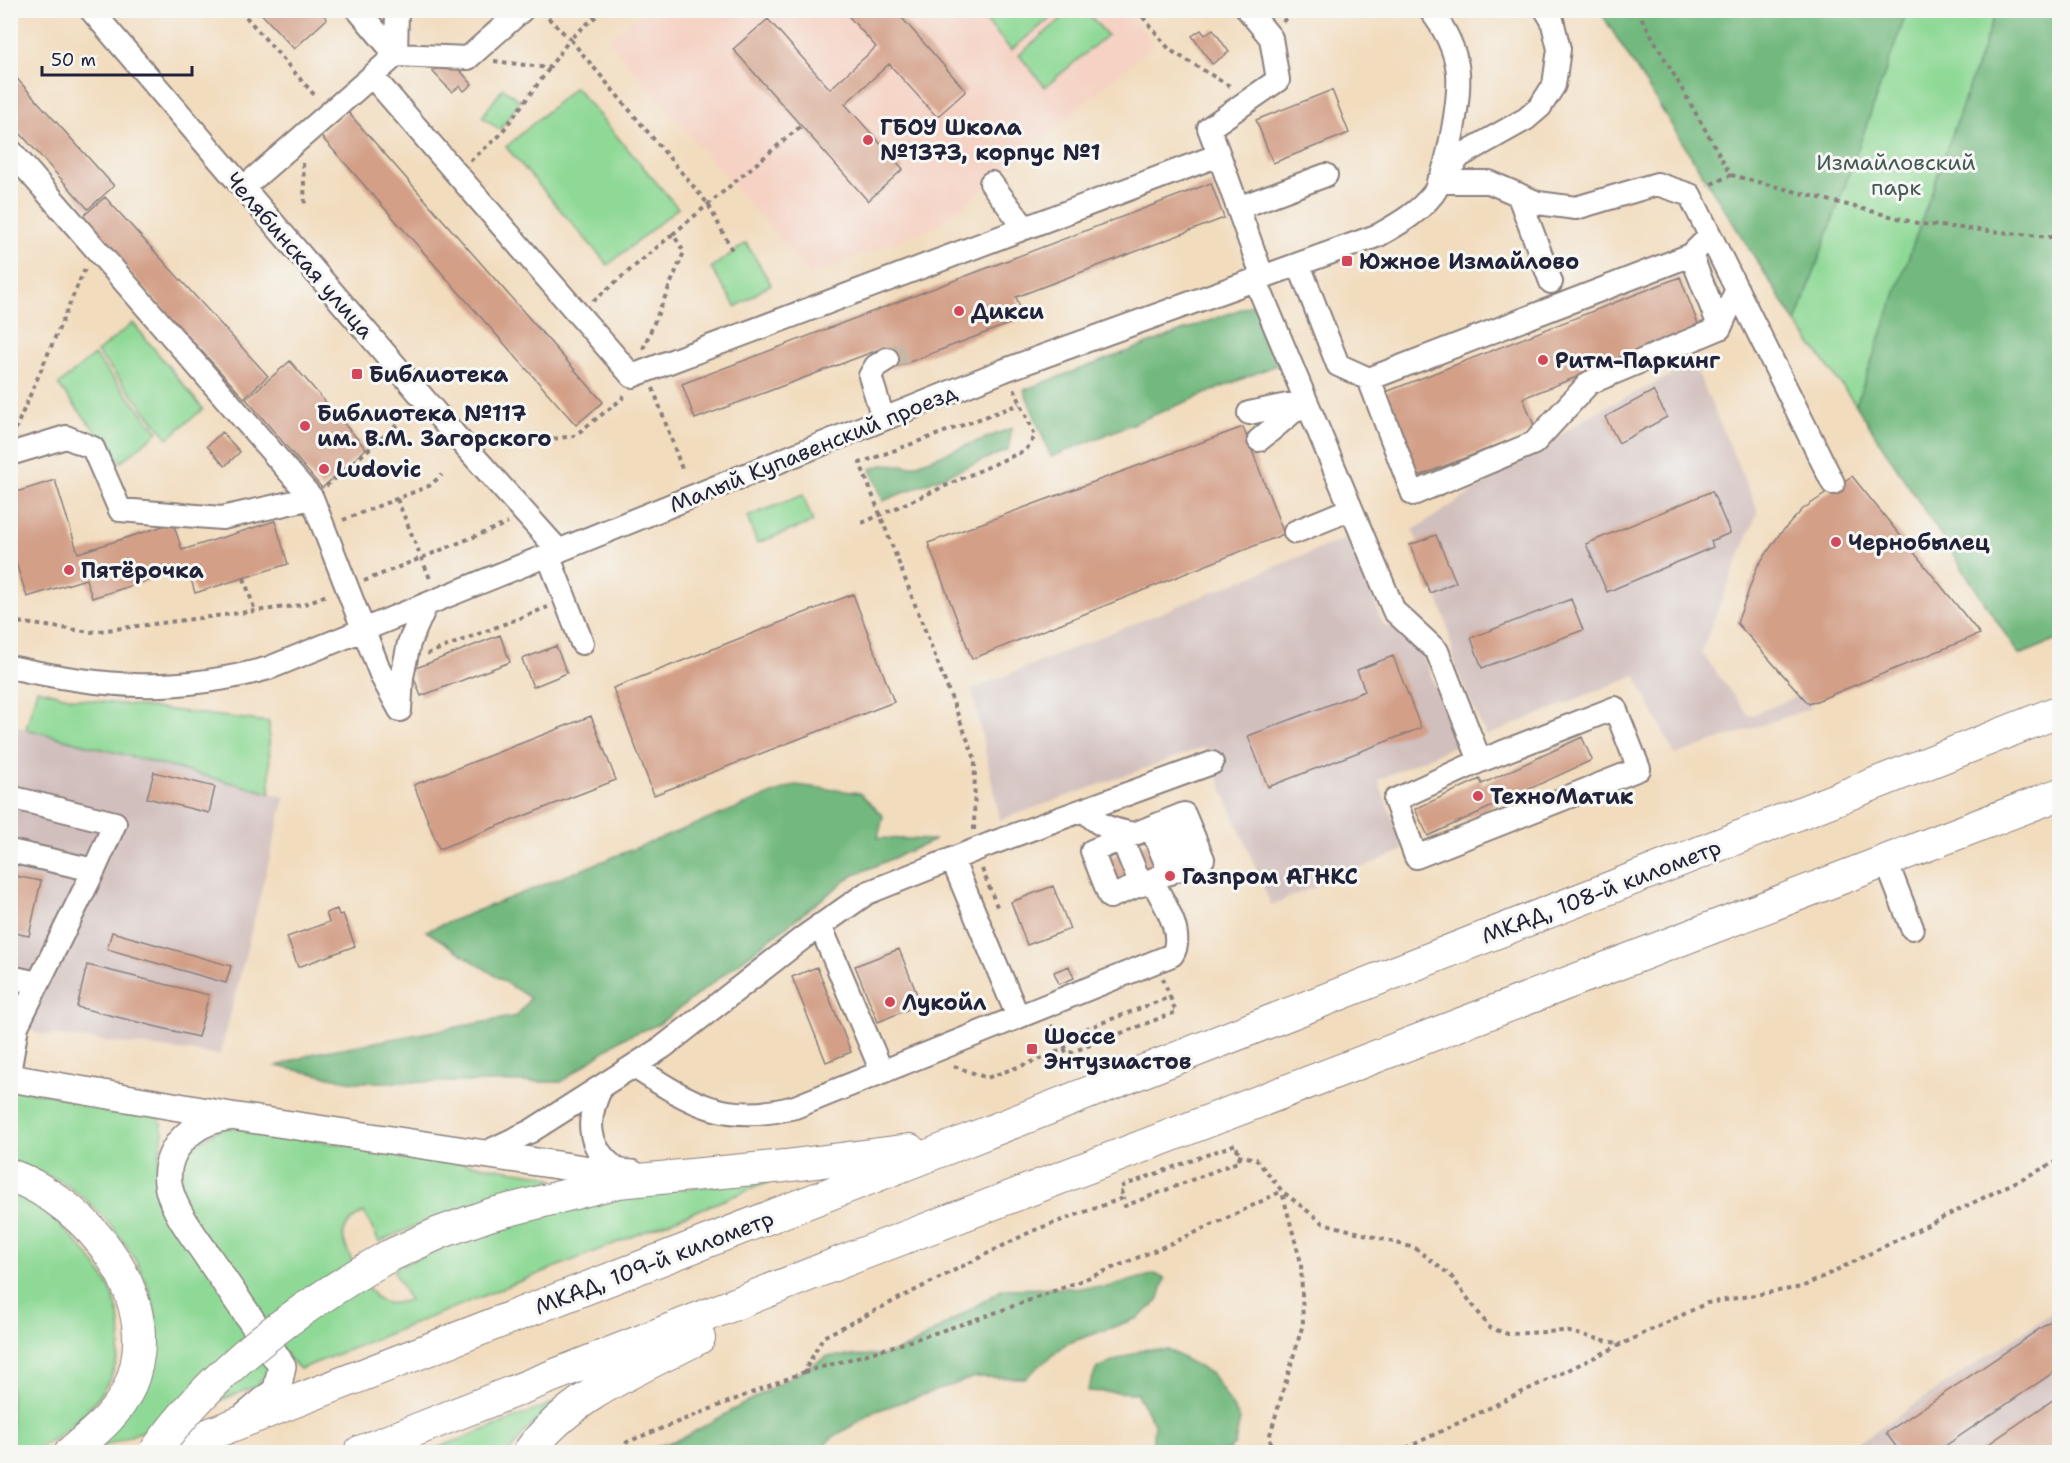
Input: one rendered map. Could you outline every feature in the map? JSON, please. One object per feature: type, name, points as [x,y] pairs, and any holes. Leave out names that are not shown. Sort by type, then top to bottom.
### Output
[{"type":"highway","name":"МКАД, 108-й километр","points":[[1143,1070],[2060,711]]},
{"type":"highway","points":[[360,1452],[854,1257],[2060,794]]},
{"type":"highway","name":"МКАД, 109-й километр","points":[[164,1452],[1143,1070]]},
{"type":"highway","points":[[155,1452],[212,1383],[280,1324],[336,1286],[387,1257],[439,1233],[489,1215],[596,1187],[660,1176],[785,1166],[958,1144]]},
{"type":"highway","points":[[10,1175],[57,1199],[86,1225],[117,1263],[134,1302],[141,1339],[129,1388],[109,1419],[71,1452]]},
{"type":"highway","points":[[529,1452],[540,1437],[593,1392],[854,1257]]},
{"type":"main road","points":[[10,1078],[231,1116],[483,1154],[660,1176]]},
{"type":"main road","points":[[231,1116],[204,1123],[180,1141],[168,1165],[167,1177],[181,1217],[282,1366],[276,1390],[235,1425]]},
{"type":"street","name":"Челябинская улица","points":[[91,10],[527,516],[554,553]]},
{"type":"street","points":[[358,10],[396,55]]},
{"type":"street","points":[[396,55],[397,10]]},
{"type":"street","points":[[243,188],[396,55],[468,58],[522,10]]},
{"type":"street","points":[[1248,10],[1271,38],[1278,80],[1209,128],[1238,208],[1260,279],[1306,401],[1398,620],[1437,651],[1480,761]]},
{"type":"street","points":[[1438,182],[1460,156],[1526,119],[1540,107],[1554,85],[1559,49],[1552,20],[1546,10]]},
{"type":"street","name":"Малый Купавенский проезд","points":[[10,667],[65,679],[154,687],[233,678],[268,668],[1005,370],[1379,235],[1413,216],[1435,191],[1448,153],[1458,72],[1436,17]]},
{"type":"street","points":[[372,76],[577,314],[639,373],[1219,155]]},
{"type":"street","points":[[1455,107],[1457,129],[1461,135],[1470,140],[1490,139]]},
{"type":"street","points":[[10,150],[312,498],[382,677],[400,710],[402,677],[409,644],[426,605]]},
{"type":"street","points":[[1238,208],[1326,175]]},
{"type":"street","points":[[1438,182],[1489,182],[1538,203],[1576,208],[1657,184],[1690,195],[1833,483]]},
{"type":"street","points":[[991,183],[1025,228]]},
{"type":"street","points":[[1518,194],[1551,282]]},
{"type":"street","points":[[1369,379],[1691,255],[1710,236]]},
{"type":"street","points":[[1691,255],[1720,328]]},
{"type":"street","points":[[1299,265],[1338,364],[1369,379],[1413,494],[1534,443],[1588,383],[1720,328],[1737,289]]},
{"type":"street","points":[[883,418],[870,376],[876,366],[886,359]]},
{"type":"street","points":[[1249,413],[1306,401]]},
{"type":"street","points":[[1259,440],[1306,401]]},
{"type":"street","points":[[10,454],[66,437],[93,448],[120,510],[222,518],[312,498]]},
{"type":"street","points":[[1295,532],[1351,509]]},
{"type":"street","points":[[554,553],[566,600],[582,643]]},
{"type":"street","points":[[1615,708],[1639,769],[1416,856],[1395,800],[1480,761],[1615,708]]},
{"type":"street","points":[[483,1154],[523,1135],[663,1047],[820,925],[867,893],[974,850],[1212,763]]},
{"type":"street","points":[[10,797],[115,823],[17,1026],[10,1068]]},
{"type":"street","points":[[1085,810],[1102,827],[1136,833]]},
{"type":"street","points":[[633,1066],[694,1103],[723,1111],[756,1113],[795,1107],[1172,955],[1177,948],[1175,929],[1136,833]]},
{"type":"street","points":[[1136,833],[1155,879]]},
{"type":"street","points":[[1136,833],[1092,851],[1110,897],[1155,879]]},
{"type":"street","points":[[10,851],[94,870]]},
{"type":"street","points":[[952,859],[1018,1017]]},
{"type":"street","points":[[1886,861],[1912,928]]},
{"type":"street","points":[[820,925],[882,1072]]},
{"type":"street","points":[[10,977],[38,983]]},
{"type":"street","points":[[602,1086],[592,1111],[592,1138],[596,1150],[605,1162],[623,1173]]},
{"type":"path","points":[[240,10],[330,113]]},
{"type":"path","points":[[541,10],[570,39],[708,204],[733,252]]},
{"type":"path","points":[[455,173],[499,136],[570,39],[603,10]]},
{"type":"path","points":[[1137,10],[1170,50],[1249,99]]},
{"type":"path","points":[[1637,10],[1731,175]]},
{"type":"path","points":[[468,58],[549,68]]},
{"type":"path","points":[[577,314],[801,126]]},
{"type":"path","points":[[302,138],[305,207]]},
{"type":"path","points":[[1690,195],[1731,175],[1921,224],[2060,238]]},
{"type":"path","points":[[500,446],[574,436],[622,399],[639,373],[684,252],[673,234]]},
{"type":"path","points":[[10,440],[94,246]]},
{"type":"path","points":[[639,373],[682,469]]},
{"type":"path","points":[[862,523],[1026,450],[1035,436],[1012,384]]},
{"type":"path","points":[[1001,915],[974,850],[975,759],[860,462],[1020,404]]},
{"type":"path","points":[[312,498],[398,423]]},
{"type":"path","points":[[324,528],[429,486],[442,475]]},
{"type":"path","points":[[10,621],[91,632],[302,605],[527,516]]},
{"type":"path","points":[[244,578],[255,611]]},
{"type":"path","points":[[424,655],[566,600]]},
{"type":"path","points":[[1042,1008],[1067,1054],[1176,1012],[1170,997],[1059,1039]]},
{"type":"path","points":[[987,1078],[1049,1056],[1071,1044]]},
{"type":"path","points":[[1236,1144],[1237,1155],[1240,1161],[1125,1206],[1120,1186],[1236,1144]]},
{"type":"path","points":[[1237,1155],[1256,1159],[1282,1191],[1323,1222],[1415,1248],[1450,1276],[1490,1328],[1508,1334],[1565,1331],[1621,1344]]},
{"type":"path","points":[[1398,1452],[1707,1303],[1802,1287],[2060,1160]]},
{"type":"path","points":[[622,1452],[627,1442],[804,1371],[900,1345],[1034,1299],[1235,1214],[1282,1191]]},
{"type":"path","points":[[1275,1452],[1269,1438],[1303,1324],[1300,1263],[1282,1191]]},
{"type":"path","points":[[804,1371],[823,1337],[1032,1231],[1123,1198]]},
{"type":"shaded area","name":"ГБОУ Школа №1373, корпус №1","points":[[1126,10],[1154,44],[972,199],[936,226],[810,275],[608,40],[642,11]]},
{"type":"shaded area","points":[[1694,364],[1758,511],[1701,652],[1749,716],[1801,695],[1811,708],[1675,755],[1635,675],[1486,736],[1456,668],[1446,621],[1413,530],[1591,415]]},
{"type":"shaded area","points":[[1349,537],[1384,626],[1402,628],[1418,644],[1459,744],[1378,780],[1404,850],[1271,905],[1205,747],[1000,820],[972,689]]},
{"type":"shaded area","points":[[11,725],[285,797],[220,1055],[36,1033],[28,1027],[11,1025]]},
{"type":"shaded area","points":[[2059,1308],[2059,1452],[1844,1452]]},
{"type":"green space","points":[[978,11],[1059,11],[1011,50]]},
{"type":"green space","points":[[1071,11],[1086,11],[1107,35],[1045,87],[1019,55]]},
{"type":"green space","name":"Измайловский парк","points":[[1600,11],[2059,11],[2059,639],[2019,655],[1856,405],[1796,323]]},
{"type":"green space","points":[[1600,11],[1907,11],[1796,323]]},
{"type":"green space","points":[[1996,11],[2060,11],[2059,639],[2019,655],[1856,405]]},
{"type":"green space","points":[[575,87],[678,208],[608,265],[506,147]]},
{"type":"green space","points":[[503,88],[520,101],[500,130],[482,117]]},
{"type":"green space","points":[[746,243],[771,284],[736,307],[711,268]]},
{"type":"green space","points":[[1257,303],[1281,363],[1051,457],[1024,390]]},
{"type":"green space","points":[[133,323],[203,409],[168,438],[97,352]]},
{"type":"green space","points":[[94,355],[158,432],[121,462],[58,385]]},
{"type":"green space","points":[[1012,428],[1008,450],[883,501],[871,469],[885,464],[912,466]]},
{"type":"green space","points":[[803,495],[813,522],[757,543],[747,517]]},
{"type":"green space","points":[[37,689],[72,698],[269,722],[270,793],[26,729]]},
{"type":"green space","points":[[795,785],[860,793],[883,816],[878,838],[935,840],[852,876],[659,1024],[621,1039],[561,1082],[354,1082],[277,1066],[315,1053],[517,1016],[530,998],[426,931]]},
{"type":"green space","points":[[10,1088],[159,1114],[163,1133],[157,1168],[269,1371],[257,1386],[90,1452],[148,1370],[156,1346],[156,1321],[151,1295],[126,1246],[91,1205],[58,1180],[11,1160]]},
{"type":"green space","points":[[224,1126],[542,1175],[554,1180],[465,1207],[379,1242],[364,1212],[355,1218],[347,1225],[344,1232],[346,1247],[356,1269],[370,1290],[381,1301],[387,1303],[409,1300],[393,1269],[490,1228],[524,1217],[630,1195],[774,1180],[300,1369],[288,1357],[187,1211],[177,1166],[185,1151]]},
{"type":"green space","points":[[10,1194],[27,1201],[50,1216],[90,1258],[106,1281],[116,1305],[120,1329],[119,1353],[111,1377],[96,1400],[74,1423],[52,1441],[38,1448],[21,1452],[11,1452]]},
{"type":"green space","points":[[1155,1274],[1165,1279],[1158,1301],[1138,1318],[1066,1344],[1025,1378],[975,1377],[876,1411],[833,1437],[816,1452],[642,1452],[685,1437],[828,1356],[885,1355],[911,1346],[1003,1289],[1107,1287]]},
{"type":"green space","points":[[1145,1349],[1169,1350],[1213,1375],[1240,1419],[1235,1444],[1227,1452],[1152,1452],[1154,1423],[1136,1393],[1087,1391],[1097,1368]]},
{"type":"green space","points":[[559,1401],[524,1433],[510,1452],[427,1452]]},
{"type":"building","points":[[258,10],[319,10],[327,19],[294,49]]},
{"type":"building","points":[[843,10],[895,10],[966,91],[937,117],[889,64],[845,104],[903,169],[868,201],[733,49],[768,19],[830,89],[876,47]]},
{"type":"building","points":[[1213,29],[1229,52],[1212,64],[1192,36],[1201,30],[1205,35]]},
{"type":"building","points":[[449,58],[472,84],[464,91],[460,86],[452,92],[433,72]]},
{"type":"building","points":[[10,71],[114,186],[88,209],[10,122]]},
{"type":"building","points":[[1332,90],[1349,133],[1273,163],[1256,120]]},
{"type":"building","points":[[347,111],[603,402],[576,425],[320,135]]},
{"type":"building","points":[[1211,183],[1224,218],[1016,297],[1024,318],[891,369],[883,348],[695,419],[682,384]]},
{"type":"building","points":[[105,197],[268,376],[244,398],[81,218]]},
{"type":"building","name":"Ритм-Паркинг","points":[[1680,277],[1700,329],[1523,398],[1536,430],[1419,476],[1386,392]]},
{"type":"building","points":[[290,361],[366,449],[322,488],[246,399]]},
{"type":"building","points":[[1653,391],[1667,417],[1619,443],[1605,417]]},
{"type":"building","points":[[1243,427],[1284,534],[972,659],[928,543]]},
{"type":"building","points":[[222,432],[240,452],[225,466],[207,446]]},
{"type":"building","points":[[1852,476],[1980,634],[1809,704],[1737,623],[1757,567],[1779,535],[1803,509]]},
{"type":"building","points":[[55,480],[78,553],[173,523],[182,550],[275,521],[288,564],[195,593],[188,568],[92,598],[86,579],[27,597],[10,544],[10,494]]},
{"type":"building","points":[[1712,491],[1730,533],[1711,541],[1713,547],[1607,592],[1586,544]]},
{"type":"building","points":[[1436,535],[1456,582],[1430,593],[1410,545]]},
{"type":"building","points":[[853,594],[894,702],[654,795],[613,688]]},
{"type":"building","points":[[1571,599],[1583,630],[1482,668],[1471,638]]},
{"type":"building","points":[[500,635],[510,662],[421,696],[411,670]]},
{"type":"building","points":[[556,646],[567,673],[533,687],[522,659]]},
{"type":"building","points":[[1393,656],[1421,728],[1268,787],[1248,736],[1365,691],[1357,670]]},
{"type":"building","points":[[591,716],[616,780],[439,849],[414,785]]},
{"type":"building","name":"ТехноМатик","points":[[1582,737],[1592,760],[1428,836],[1415,809],[1480,779],[1482,784]]},
{"type":"building","points":[[154,772],[215,787],[209,813],[147,798]]},
{"type":"building","points":[[1183,828],[1193,855],[1105,891],[1094,864]]},
{"type":"building","points":[[10,875],[41,881],[29,936],[10,932]]},
{"type":"building","points":[[1053,886],[1070,929],[1027,945],[1011,902]]},
{"type":"building","points":[[337,909],[339,915],[343,914],[355,946],[298,967],[287,937],[329,922],[326,913]]},
{"type":"building","points":[[112,932],[231,966],[226,983],[107,949]]},
{"type":"building","points":[[899,949],[921,1004],[878,1022],[855,966]]},
{"type":"building","points":[[87,965],[209,995],[198,1037],[77,1007]]},
{"type":"building","points":[[1069,966],[1074,978],[1059,984],[1054,972]]},
{"type":"building","points":[[817,967],[851,1052],[826,1062],[792,977]]},
{"type":"building","points":[[2060,1315],[2060,1368],[1936,1452],[1900,1452],[1886,1433]]},
{"type":"building","points":[[2060,1395],[2060,1452],[1977,1452]]},
{"type":"tunnel","points":[[887,359],[906,352]]},
{"type":"place","name":"ГБОУ Школа №1373, корпус №1","points":[[868,140]]},
{"type":"place","name":"Южное Измайлово","points":[[1347,261]]},
{"type":"place","name":"Дикси","points":[[959,311]]},
{"type":"place","name":"Ритм-Паркинг","points":[[1543,360]]},
{"type":"place","name":"Библиотека","points":[[357,374]]},
{"type":"place","name":"Библиотека №117 им. В.М. Загорского","points":[[305,426]]},
{"type":"place","name":"Ludovic","points":[[324,469]]},
{"type":"place","name":"Чернобылец","points":[[1836,542]]},
{"type":"place","name":"Пятёрочка","points":[[69,570]]},
{"type":"place","name":"ТехноМатик","points":[[1478,796]]},
{"type":"place","name":"Газпром АГНКС","points":[[1170,876]]},
{"type":"place","name":"Лукойл","points":[[890,1002]]},
{"type":"place","name":"Шоссе Энтузиастов","points":[[1032,1049]]}]
